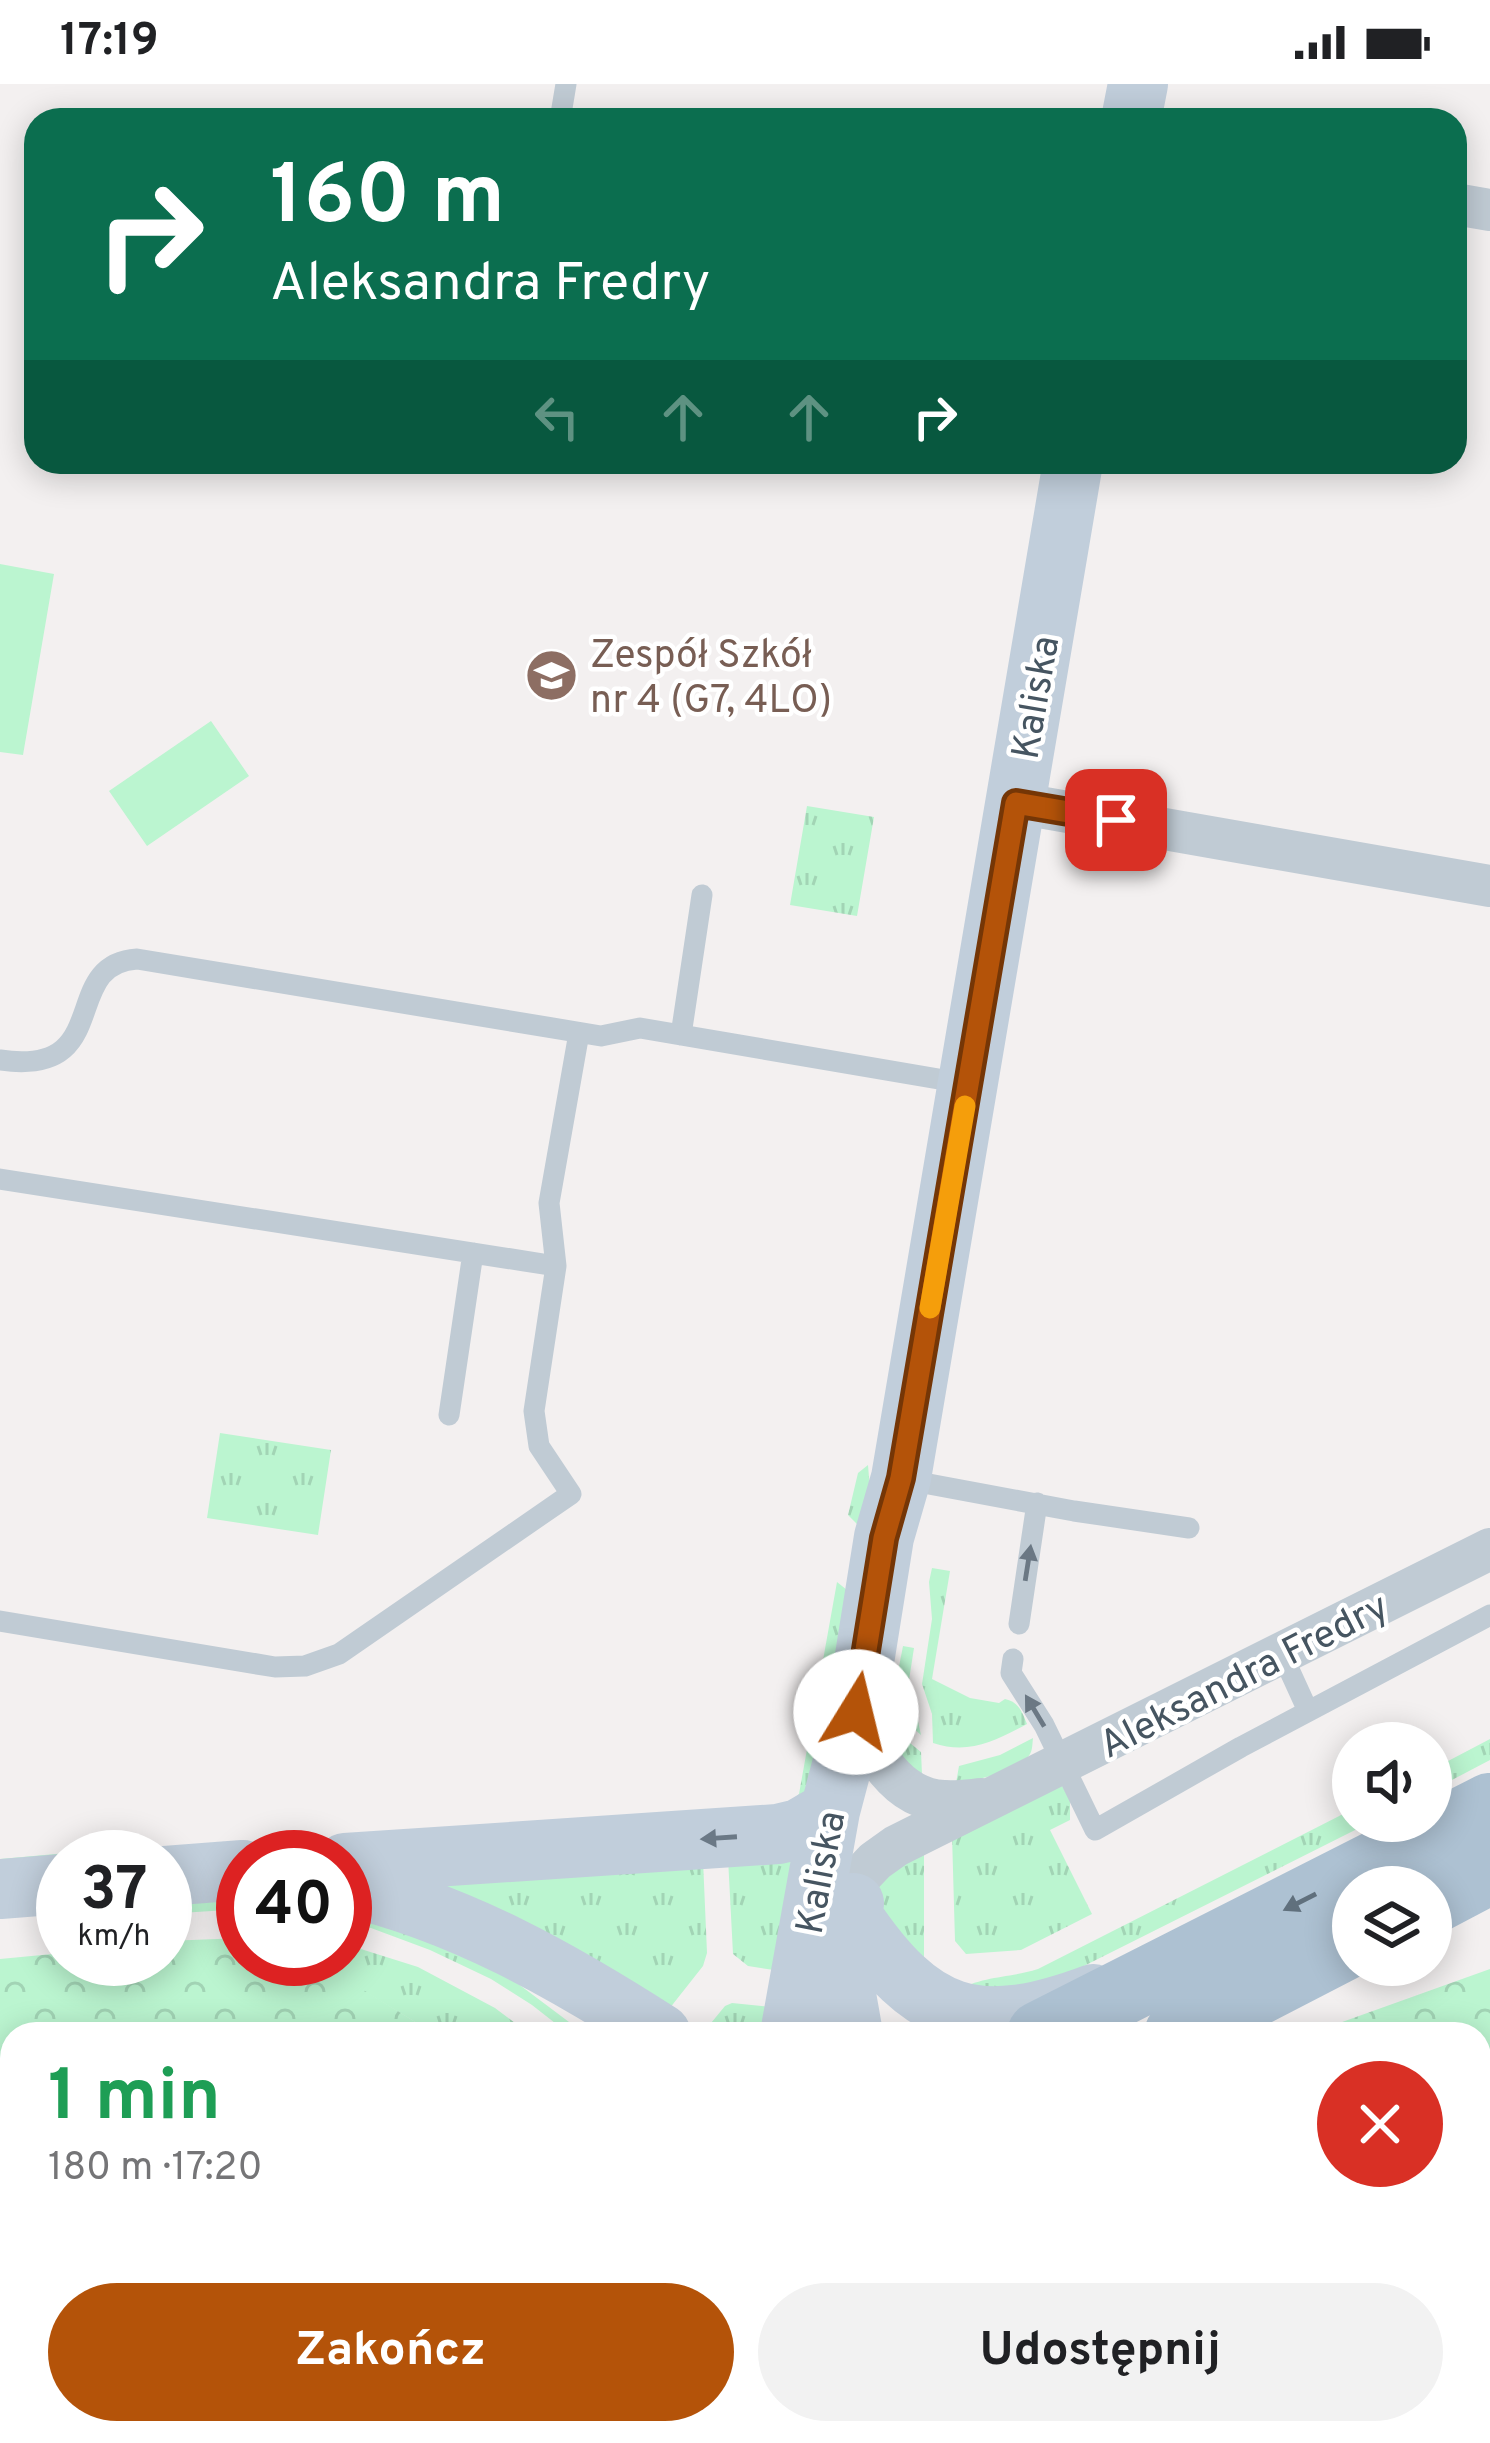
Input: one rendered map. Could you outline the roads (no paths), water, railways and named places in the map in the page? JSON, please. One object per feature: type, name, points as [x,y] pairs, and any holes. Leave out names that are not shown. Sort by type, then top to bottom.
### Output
[{"type":"main road","points":[[1063,2022],[1490,1806]]},
{"type":"main road","points":[[1452,1891],[1490,1871]]},
{"type":"main road","points":[[1208,2022],[1332,1954]]},
{"type":"street","name":"Kaliska","points":[[792,2022],[830,1811],[856,1712],[884,1538],[901,1478],[1070,474]]},
{"type":"street","points":[[1016,803],[1490,886]]},
{"type":"street","name":"Aleksandra Fredry","points":[[854,1899],[875,1861],[896,1846],[1490,1550]]},
{"type":"street","name":"Kaliska","points":[[851,2022],[845,1989],[862,1813],[856,1712]]},
{"type":"street","name":"Aleksandra Fredry","points":[[856,1712],[880,1762],[912,1791],[944,1801],[995,1798]]},
{"type":"street","points":[[372,1861],[778,1834],[799,1829],[830,1811]]},
{"type":"street","points":[[0,1889],[36,1886]]},
{"type":"street","points":[[372,1894],[427,1909],[478,1931],[642,2022]]},
{"type":"street","points":[[854,1899],[879,1955],[898,1976],[943,2007],[970,2015],[1036,2012],[1188,1958]]},
{"type":"street","points":[[478,1931],[589,2022]]},
{"type":"lane","points":[[682,1035],[703,896]]},
{"type":"lane","points":[[0,1060],[42,1061],[63,1051],[78,1032],[100,976],[112,966],[137,959],[579,1033],[601,1036],[640,1028],[968,1084]]},
{"type":"lane","points":[[0,1621],[275,1667],[305,1666],[339,1654],[571,1495],[539,1446],[533,1411],[556,1266],[549,1203],[579,1033]]},
{"type":"lane","points":[[0,1179],[556,1266]]},
{"type":"lane","points":[[449,1415],[473,1253]]},
{"type":"lane","points":[[901,1478],[1189,1528]]},
{"type":"lane","points":[[1018,1624],[1037,1503]]},
{"type":"lane","points":[[1013,1659],[1011,1673],[1044,1725],[1095,1830],[1490,1615]]},
{"type":"lane","points":[[1282,1654],[1308,1711]]},
{"type":"place","name":"Zespół Szkół nr 4 (G7, 4LO)","points":[[551,675]]}]
